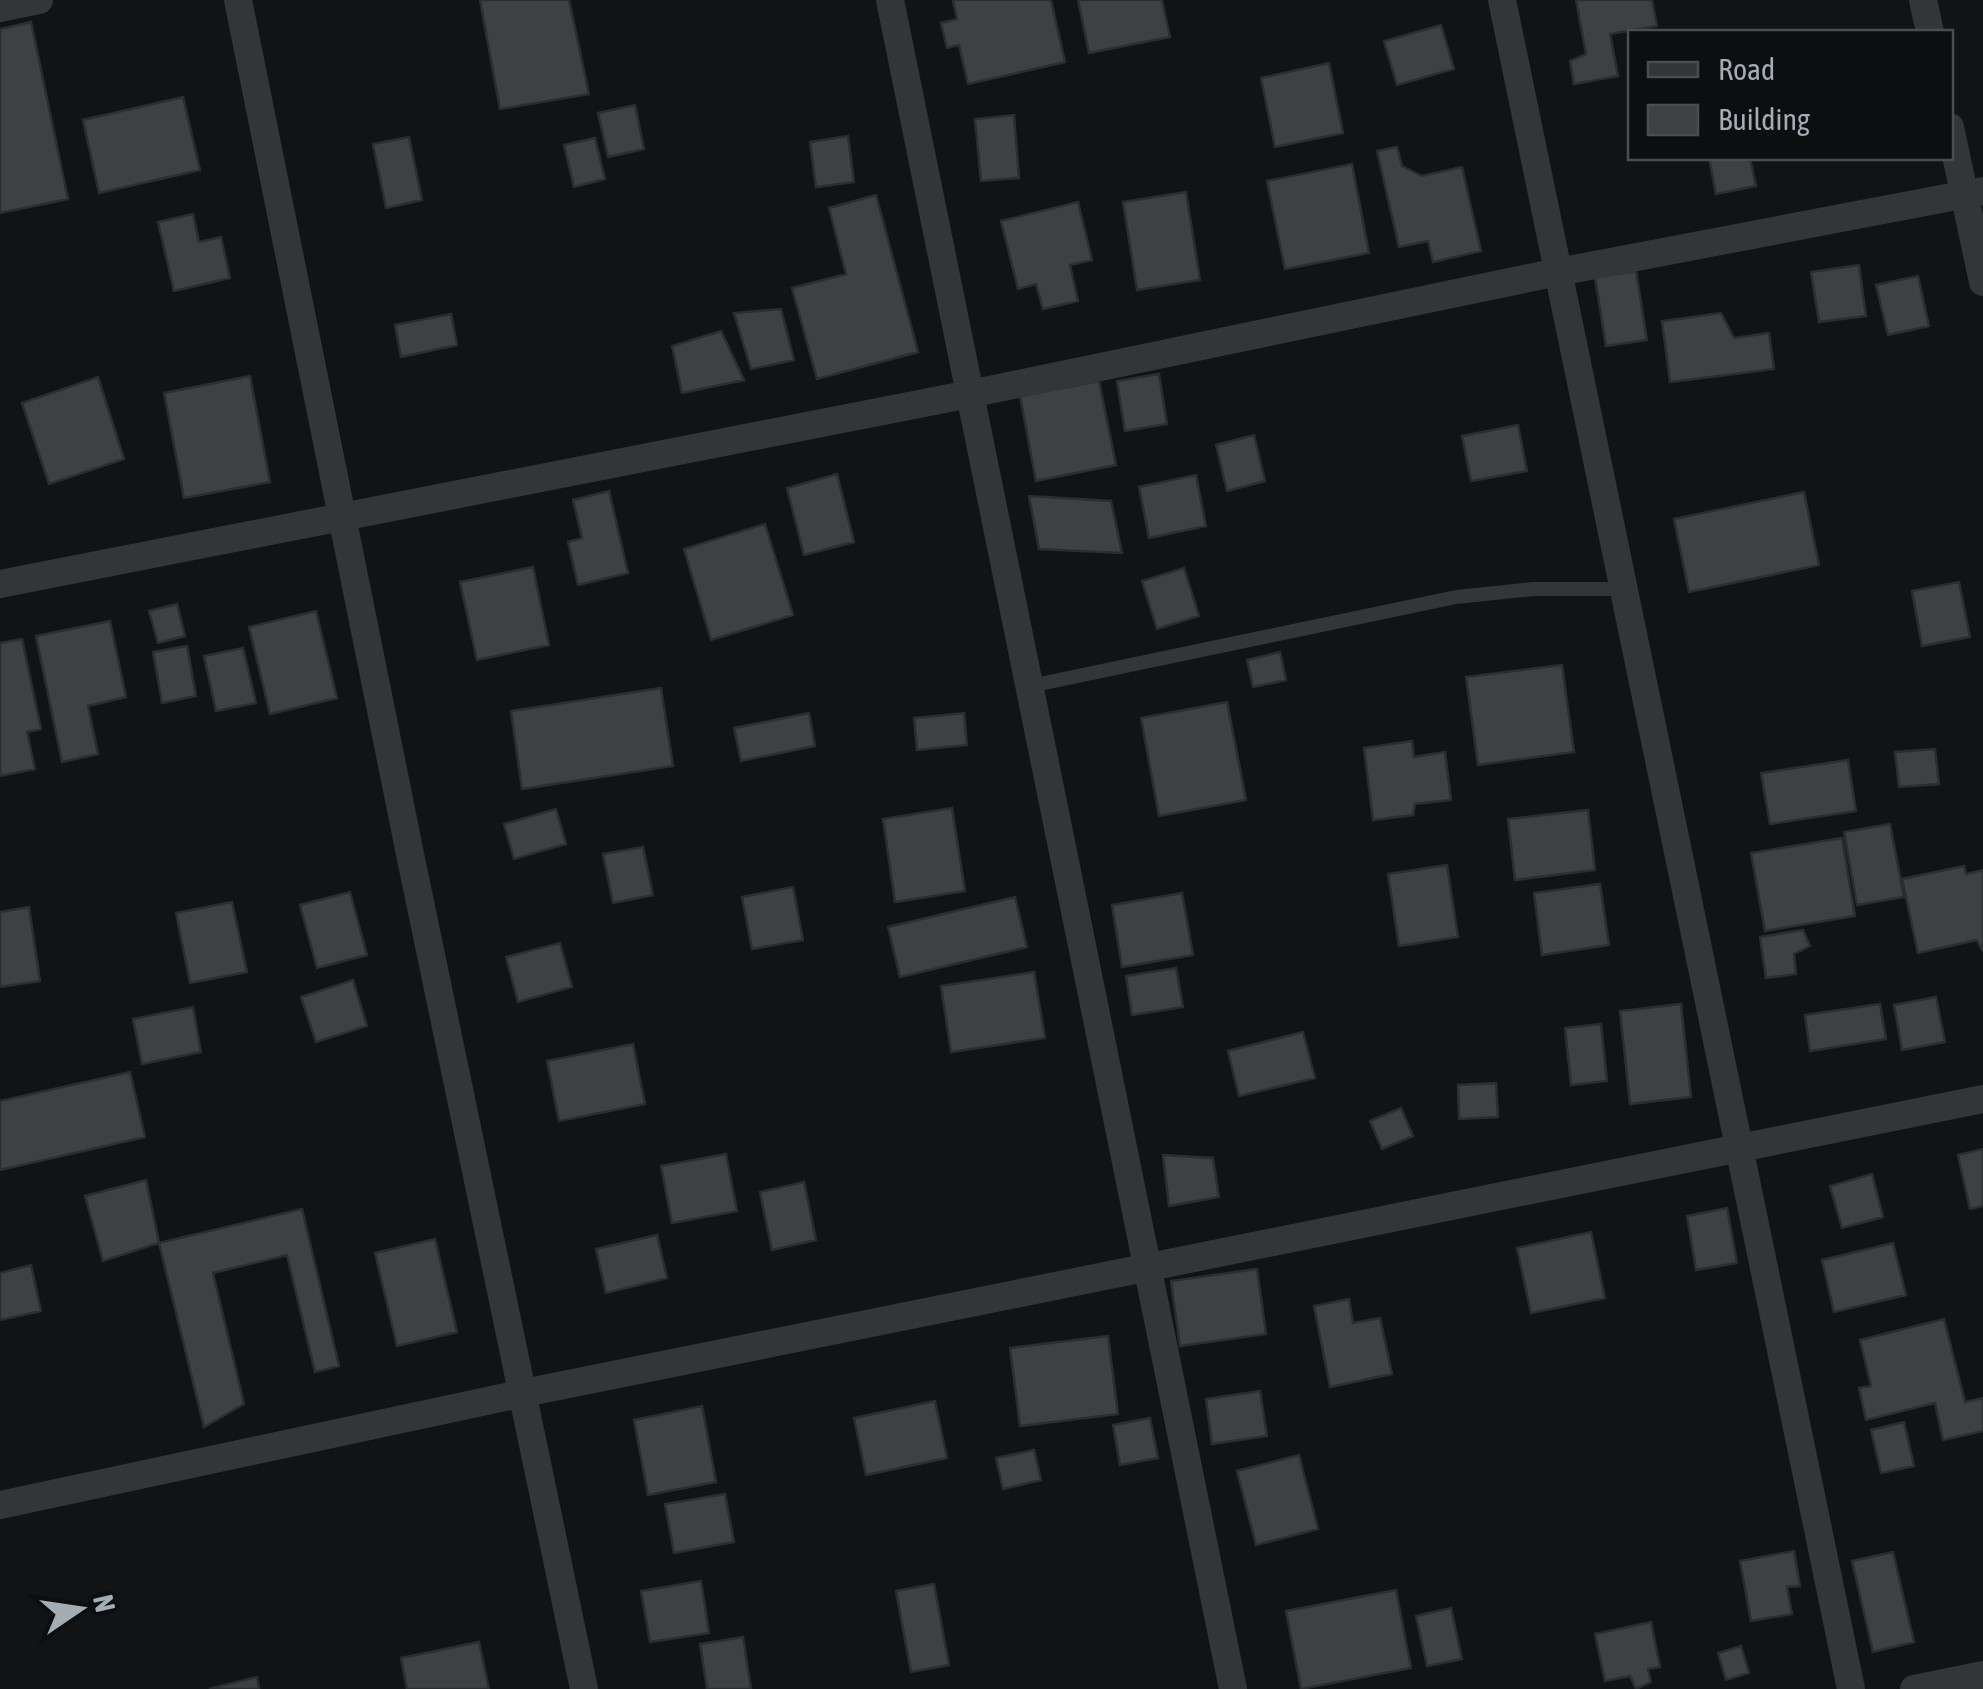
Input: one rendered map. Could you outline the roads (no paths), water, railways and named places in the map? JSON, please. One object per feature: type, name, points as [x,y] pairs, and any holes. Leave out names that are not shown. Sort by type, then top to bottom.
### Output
[{"type":"street","points":[[0,8],[38,0]]},
{"type":"street","points":[[238,0],[584,1689]]},
{"type":"street","points":[[890,0],[1233,1689]]},
{"type":"street","points":[[1502,0],[1852,1689]]},
{"type":"street","points":[[1923,0],[1930,30]]},
{"type":"street","points":[[1953,135],[1974,192],[1983,282]]},
{"type":"street","points":[[0,584],[1974,192]]},
{"type":"street","points":[[0,1505],[524,1394],[1983,1099]]},
{"type":"street","points":[[1914,1689],[1983,1675]]},
{"type":"lane","points":[[1030,686],[1456,597],[1534,589],[1624,589]]}]
